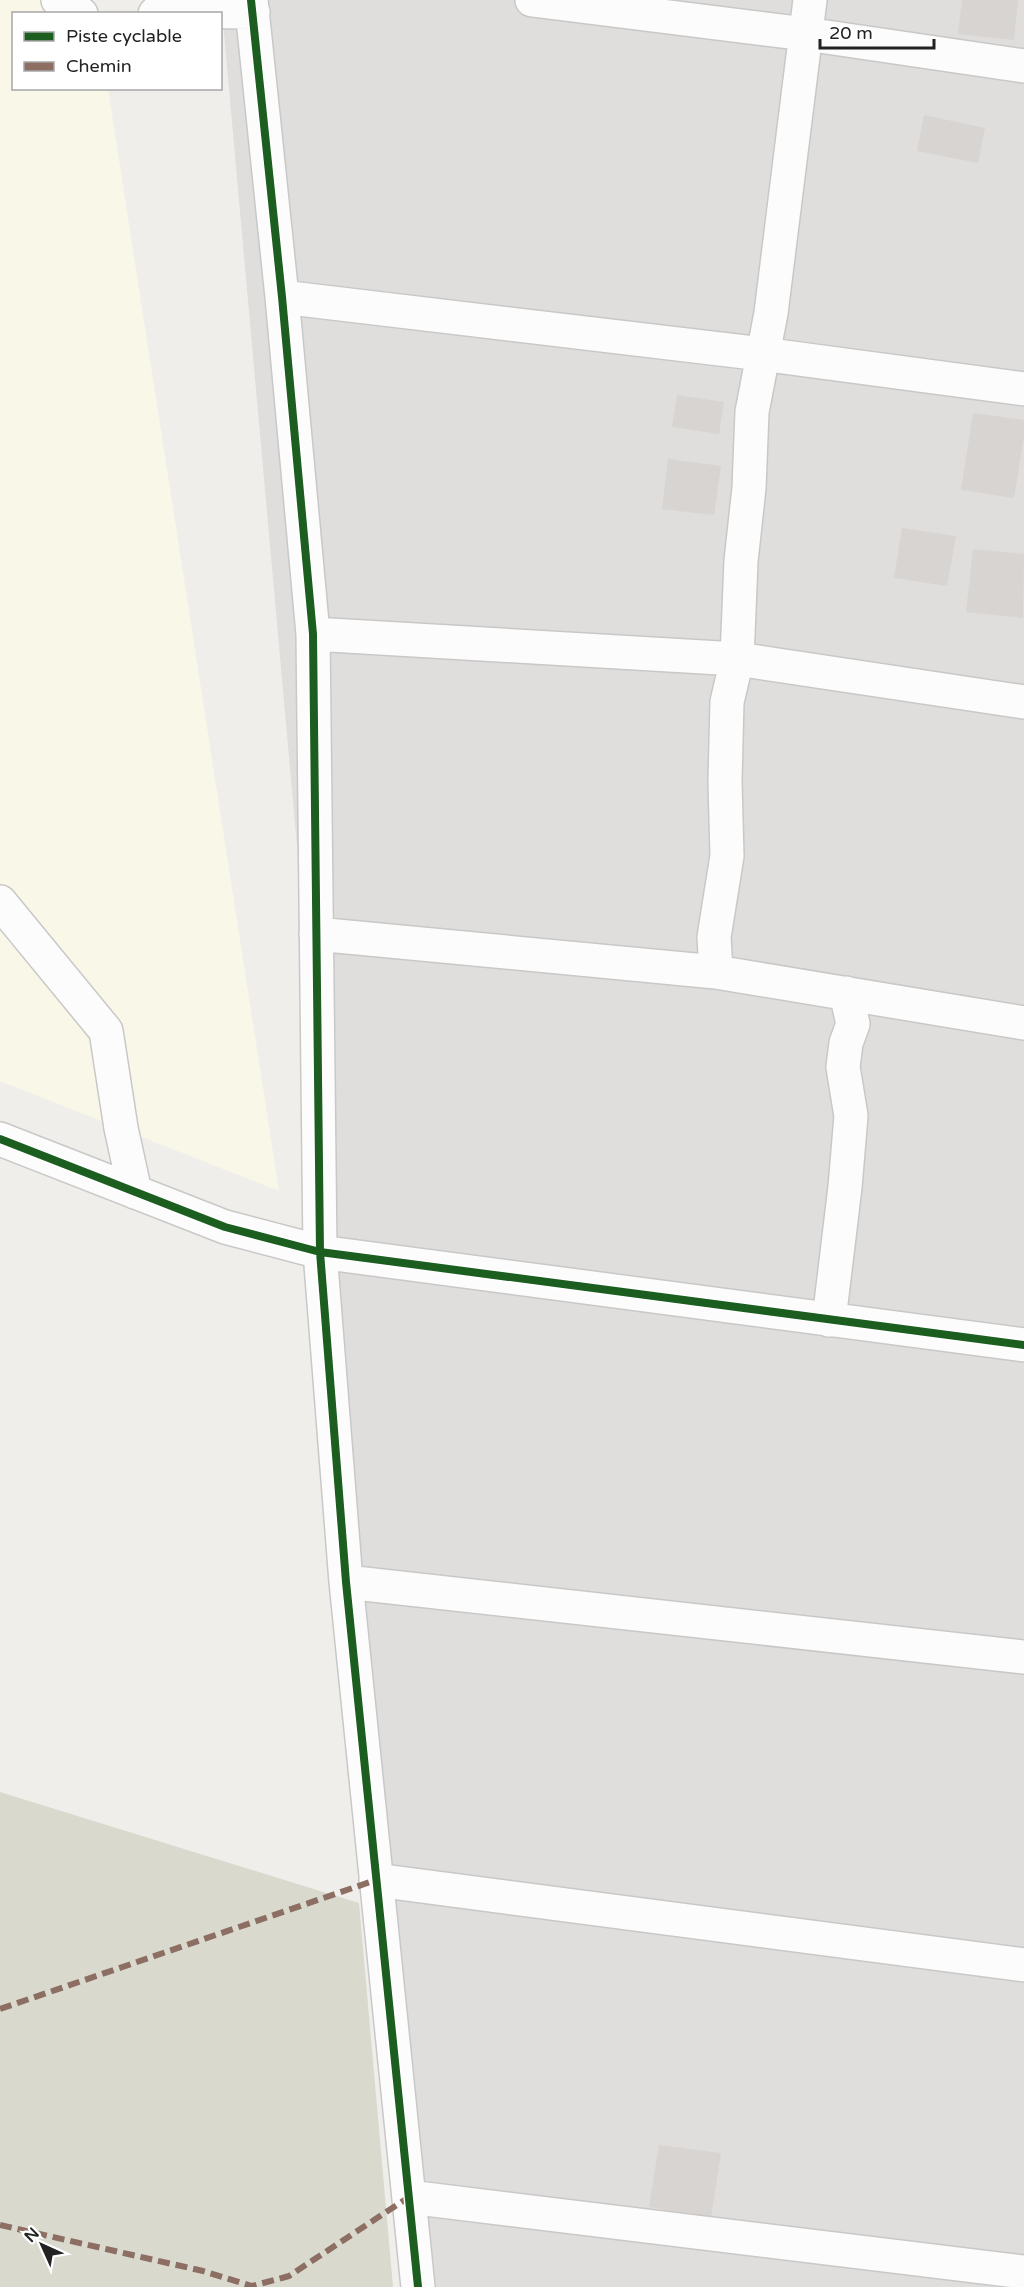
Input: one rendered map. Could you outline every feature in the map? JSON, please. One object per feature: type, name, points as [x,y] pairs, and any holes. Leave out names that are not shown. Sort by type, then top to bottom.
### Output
[{"type":"street","points":[[58,0],[78,12]]},
{"type":"street","points":[[532,0],[806,34],[1024,66]]},
{"type":"street","points":[[716,972],[714,938],[727,856],[725,781],[727,702],[737,659],[741,561],[749,488],[752,412],[771,313],[810,0]]},
{"type":"street","points":[[157,12],[252,6],[313,634],[320,1252],[346,1582],[418,2287]]},
{"type":"street","points":[[282,297],[762,354],[1024,389]]},
{"type":"street","points":[[313,634],[737,659],[1024,702]]},
{"type":"street","points":[[0,903],[106,1031],[121,1128],[135,1192]]},
{"type":"street","points":[[316,934],[716,972],[1024,1023]]},
{"type":"street","points":[[829,1320],[851,1116],[843,1067],[846,1043],[853,1024],[846,993]]},
{"type":"street","points":[[0,1139],[225,1227],[320,1252],[1024,1345]]},
{"type":"street","points":[[346,1582],[1024,1657]]},
{"type":"street","points":[[376,1880],[1024,1965]]},
{"type":"street","points":[[409,2197],[1024,2272]]},
{"type":"shaded area","points":[[0,0],[94,0],[96,12],[12,12],[12,90],[108,90],[279,1191],[0,1081]]},
{"type":"shaded area","points":[[221,0],[1024,0],[1024,2287],[412,2287],[340,1325]]},
{"type":"shaded area","points":[[0,1792],[359,1903],[393,2287],[0,2287]]},
{"type":"building","points":[[962,0],[1018,0],[1014,40],[958,34]]},
{"type":"building","points":[[924,115],[985,128],[978,163],[917,151]]},
{"type":"building","points":[[677,395],[724,402],[719,434],[672,427]]},
{"type":"building","points":[[973,413],[1024,420],[1024,436],[1014,498],[961,490]]},
{"type":"building","points":[[668,459],[721,466],[714,515],[662,509]]},
{"type":"building","points":[[902,528],[956,536],[947,586],[894,578]]},
{"type":"building","points":[[973,549],[1024,554],[1023,618],[966,612]]},
{"type":"building","points":[[659,2145],[721,2153],[711,2217],[649,2207]]},
{"type":"marked path","points":[[0,2009],[376,1880]]},
{"type":"marked path","points":[[0,2225],[203,2271],[252,2286],[289,2276],[409,2197]]},
{"type":"cycle path","points":[[251,0],[282,297],[313,634],[320,1252],[346,1582],[418,2287]]},
{"type":"cycle path","points":[[0,1139],[225,1227],[320,1252],[1024,1345]]}]
